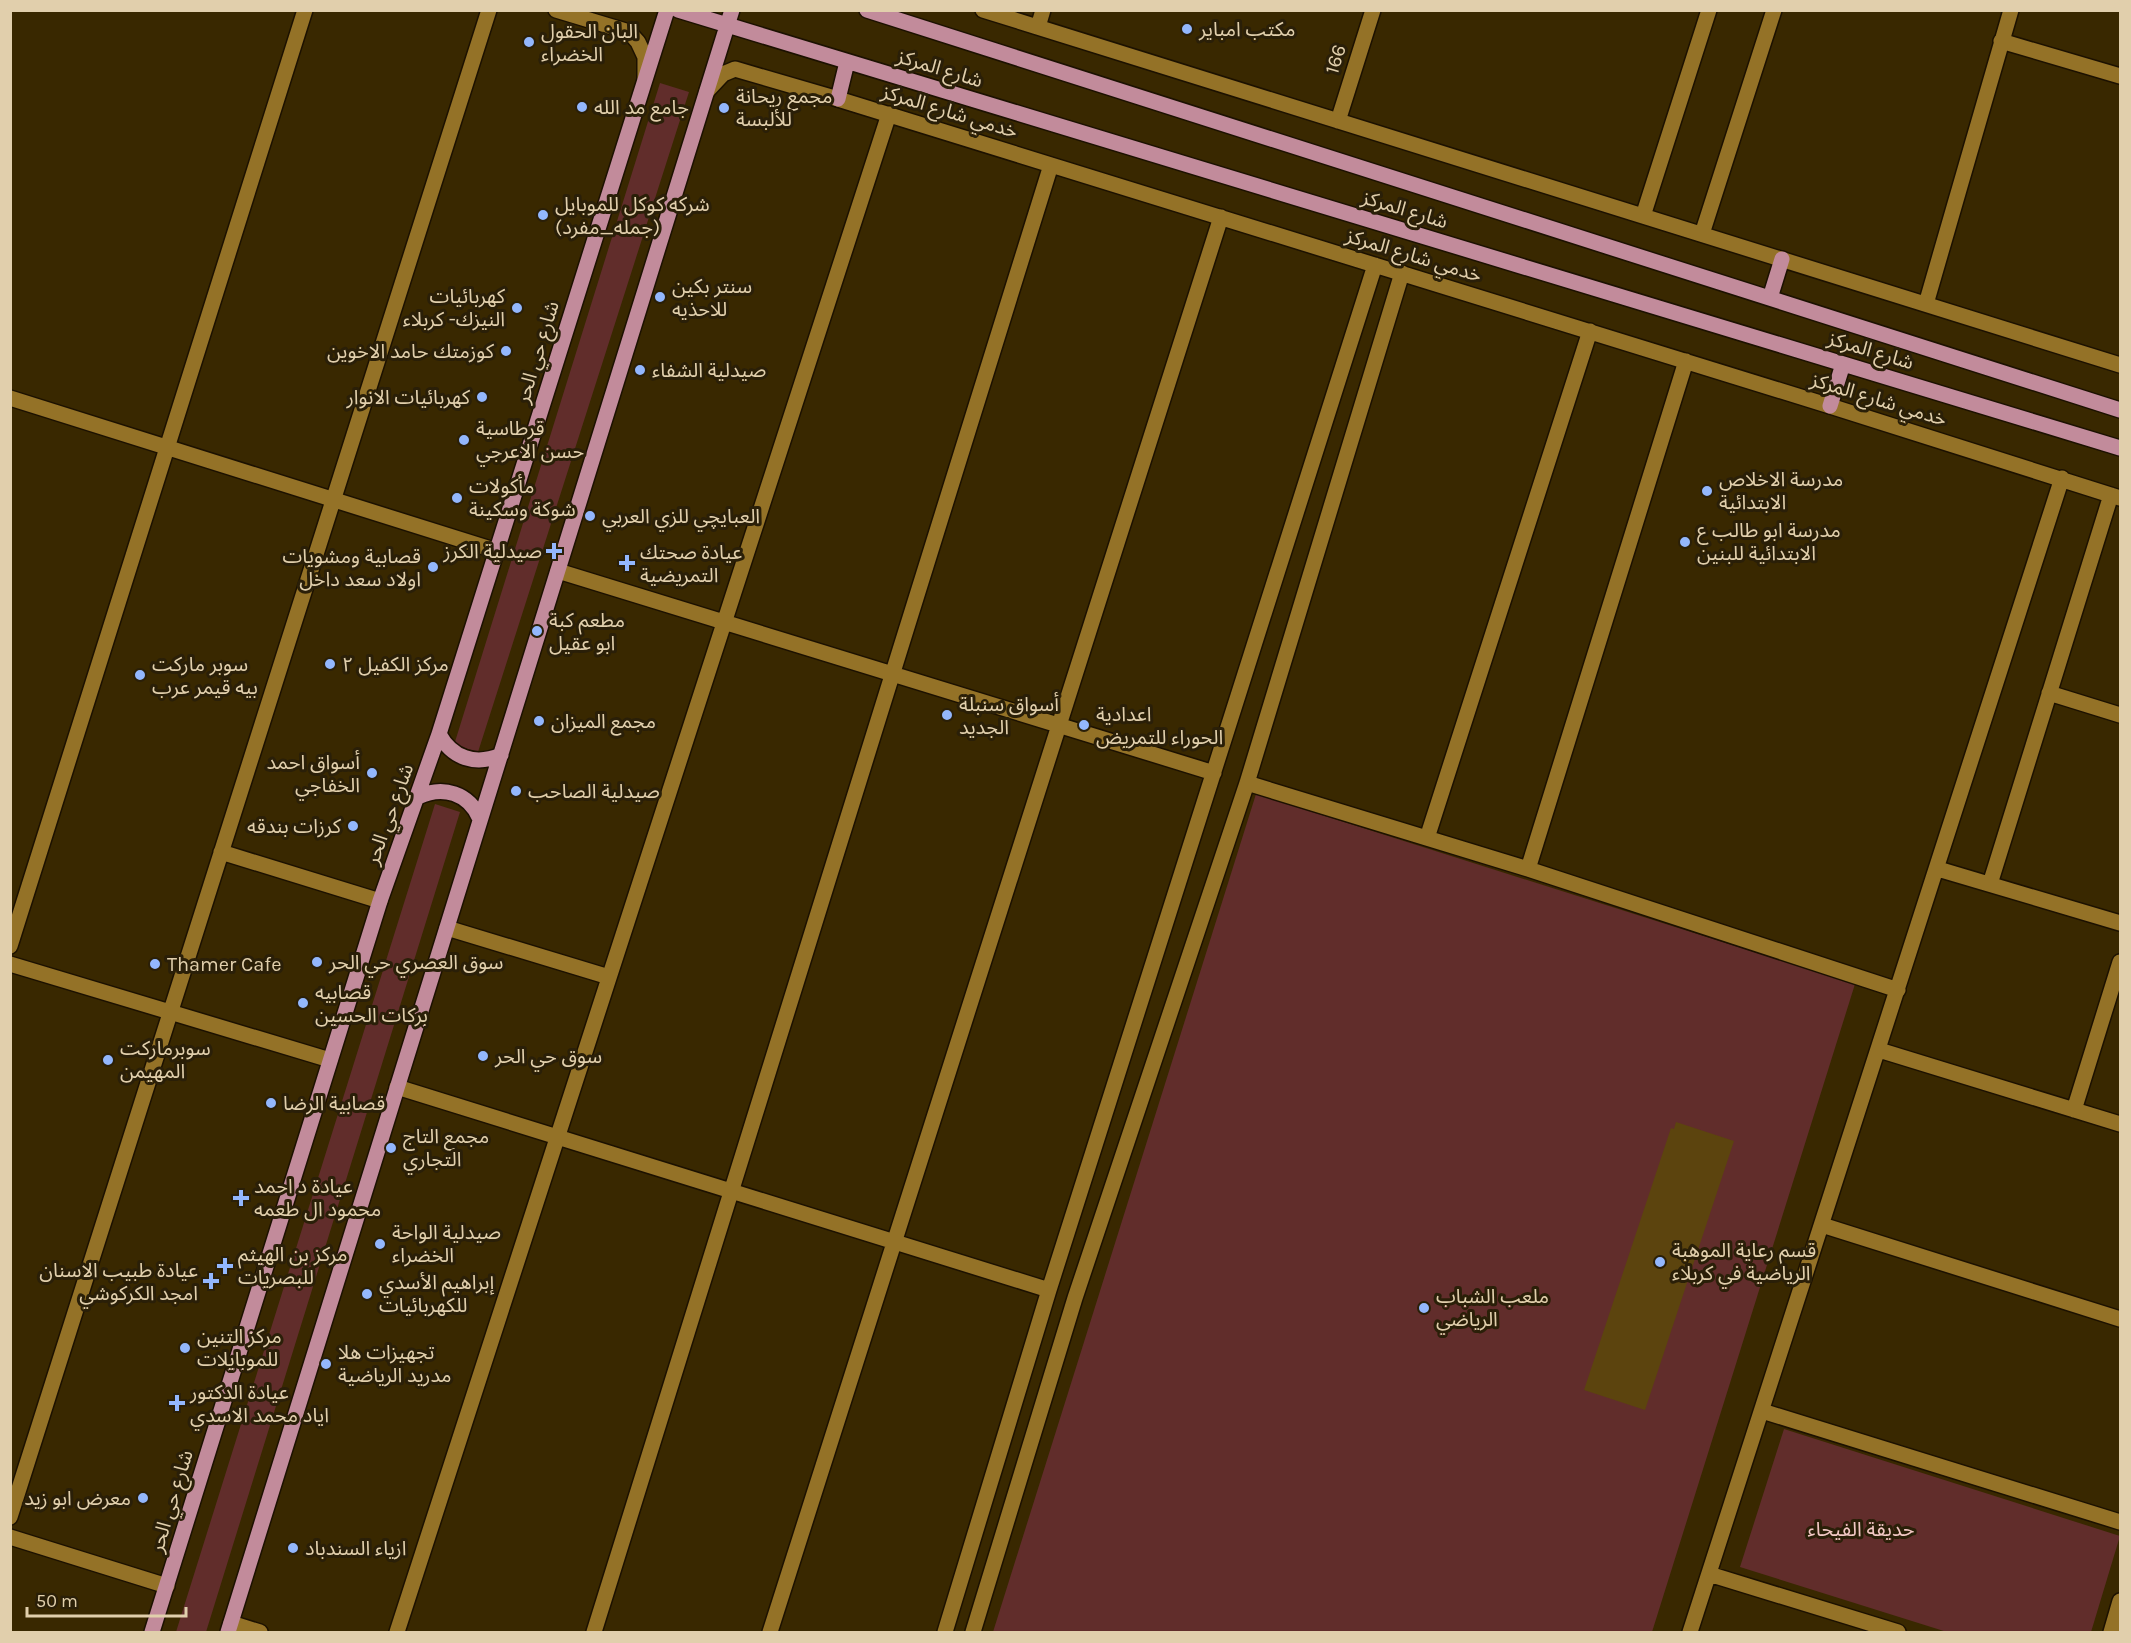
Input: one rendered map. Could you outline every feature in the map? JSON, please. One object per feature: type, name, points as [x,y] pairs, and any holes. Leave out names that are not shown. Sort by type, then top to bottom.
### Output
[{"type":"main road","name":"شارع حي الحر","points":[[153,1632],[380,901],[439,734],[667,10]]},
{"type":"main road","name":"شارع المركز","points":[[678,10],[729,18],[847,62],[2121,448]]},
{"type":"main road","name":"شارع المركز","points":[[867,10],[2121,410]]},
{"type":"main road","points":[[229,1628],[729,18]]},
{"type":"main road","points":[[838,99],[847,62]]},
{"type":"main road","points":[[1770,298],[1782,260]]},
{"type":"main road","points":[[1830,406],[1843,364]]},
{"type":"main road","points":[[439,734],[449,749],[465,759],[483,761],[501,755]]},
{"type":"main road","points":[[418,796],[433,791],[450,792],[466,799],[480,819]]},
{"type":"street","points":[[10,946],[305,10]]},
{"type":"street","points":[[10,1517],[489,10]]},
{"type":"street","points":[[556,10],[628,32],[638,42],[645,57],[645,79]]},
{"type":"street","points":[[1038,27],[1043,10]]},
{"type":"street","name":"166","points":[[1338,121],[1372,10]]},
{"type":"street","points":[[1643,216],[1709,10]]},
{"type":"street","points":[[1702,234],[1774,10]]},
{"type":"street","points":[[1926,304],[2011,10]]},
{"type":"street","points":[[988,11],[2121,365]]},
{"type":"street","points":[[2001,41],[2121,76]]},
{"type":"street","name":"خدمي شارع المركز","points":[[704,96],[708,87],[723,74],[735,69],[889,114],[2116,496]]},
{"type":"street","points":[[397,1632],[889,114]]},
{"type":"street","points":[[594,1632],[1051,165]]},
{"type":"street","points":[[770,1632],[1221,217]]},
{"type":"street","points":[[945,1632],[1049,1290],[1375,265]]},
{"type":"street","points":[[973,1632],[1075,1298],[1247,783],[1402,273]]},
{"type":"street","points":[[1427,838],[1590,331]]},
{"type":"street","points":[[1528,869],[1686,361]]},
{"type":"street","points":[[10,398],[497,551]]},
{"type":"street","points":[[1690,1632],[1938,869],[2062,478]]},
{"type":"street","points":[[1990,884],[2049,693],[2116,496]]},
{"type":"street","points":[[558,571],[1214,773]]},
{"type":"street","points":[[2049,693],[2121,715]]},
{"type":"street","points":[[1247,783],[1528,869],[1898,990]]},
{"type":"street","points":[[221,852],[380,901]]},
{"type":"street","points":[[1938,869],[2121,923]]},
{"type":"street","points":[[447,928],[609,976]]},
{"type":"street","points":[[2074,1110],[2121,962]]},
{"type":"street","points":[[10,964],[330,1060]]},
{"type":"street","points":[[1879,1050],[2121,1124]]},
{"type":"street","points":[[397,1087],[1049,1290]]},
{"type":"street","points":[[1822,1225],[2121,1319]]},
{"type":"street","points":[[1762,1411],[2121,1522]]},
{"type":"street","points":[[10,1537],[167,1586]]},
{"type":"street","points":[[972,1543],[998,1550]]},
{"type":"street","points":[[1709,1574],[1898,1632]]},
{"type":"street","points":[[2111,1632],[2121,1601]]},
{"type":"street","points":[[229,1628],[260,1632]]},
{"type":"green space","points":[[660,83],[689,92],[478,752],[454,745]]},
{"type":"green space","name":"ملعب الشباب الرياضي","points":[[1256,794],[1855,984],[1652,1632],[993,1632]]},
{"type":"green space","points":[[435,804],[460,812],[206,1632],[176,1632]]},
{"type":"green space","name":"حديقة الفيحاء","points":[[1784,1429],[2120,1536],[2091,1632],[1947,1632],[1740,1567]]},
{"type":"building","points":[[1676,1122],[1734,1141],[1645,1410],[1584,1390],[1671,1128],[1674,1129]]},
{"type":"place","name":"مكتب امباير","points":[[1187,29]]},
{"type":"place","name":"البان الحقول الخضراء","points":[[529,42]]},
{"type":"place","name":"جامع مد الله","points":[[582,107]]},
{"type":"place","name":"مجمع ريحانة للألبسة","points":[[724,108]]},
{"type":"place","name":"شركه كوكل للموبايل (جمله_مفرد)","points":[[543,215]]},
{"type":"place","name":"سنتر بكين للاحذيه","points":[[660,297]]},
{"type":"place","name":"كهربائيات النيزك- كربلاء","points":[[517,308]]},
{"type":"place","name":"كوزمتك حامد الاخوين","points":[[506,351]]},
{"type":"place","name":"صيدلية الشفاء","points":[[640,370]]},
{"type":"place","name":"كهربائيات الانوار","points":[[482,397]]},
{"type":"place","name":"قرطاسية حسن الاعرجي","points":[[464,440]]},
{"type":"place","name":"مدرسة الاخلاص الابتدائية","points":[[1707,491]]},
{"type":"place","name":"مأكولات شوكة وسكينة","points":[[457,498]]},
{"type":"place","name":"العبايچي للزي العربي","points":[[590,516]]},
{"type":"place","name":"مدرسة ابو طالب ع الابتدائية للبنين","points":[[1685,542]]},
{"type":"place","name":"صيدلية الكرز","points":[[554,551]]},
{"type":"place","name":"عيادة صحتك التمريضية","points":[[627,563]]},
{"type":"place","name":"قصابية ومشويات اولاد سعد داخل","points":[[433,567]]},
{"type":"place","name":"مطعم كبة ابو عقيل","points":[[537,631]]},
{"type":"place","name":"مركز الكفيل ٢","points":[[330,664]]},
{"type":"place","name":"سوبر ماركت بيه قيمر عرب","points":[[140,675]]},
{"type":"place","name":"أسواق سنبلة الجديد","points":[[947,715]]},
{"type":"place","name":"مجمع الميزان","points":[[539,721]]},
{"type":"place","name":"اعدادية الحوراء للتمريض","points":[[1084,725]]},
{"type":"place","name":"أسواق احمد الخفاجي","points":[[372,773]]},
{"type":"place","name":"صيدلية الصاحب","points":[[516,791]]},
{"type":"place","name":"كرزات بندقه","points":[[353,826]]},
{"type":"place","name":"سوق العصري حي الحر","points":[[317,962]]},
{"type":"place","name":"Thamer Cafe","points":[[155,964]]},
{"type":"place","name":"قصابيه بركات الحسين","points":[[303,1003]]},
{"type":"place","name":"سوق حي الحر","points":[[483,1056]]},
{"type":"place","name":"سوبرماركت المهيمن","points":[[108,1060]]},
{"type":"place","name":"قصابية الرضا","points":[[271,1103]]},
{"type":"place","name":"مجمع التاج التجاري","points":[[391,1148]]},
{"type":"place","name":"عيادة د احمد محمود ال طعمه","points":[[241,1198]]},
{"type":"place","name":"صيدلية الواحة الخضراء","points":[[380,1244]]},
{"type":"place","name":"قسم رعاية الموهبة الرياضية في كربلاء","points":[[1660,1262]]},
{"type":"place","name":"مركز بن الهيثم للبصريات","points":[[225,1266]]},
{"type":"place","name":"عيادة طبيب الاسنان امجد الكركوشي","points":[[211,1281]]},
{"type":"place","name":"إبراهيم الأسدي للكهربائيات","points":[[367,1294]]},
{"type":"place","name":"ملعب الشباب الرياضي","points":[[1424,1308]]},
{"type":"place","name":"مركز التنين للموبايلات","points":[[185,1348]]},
{"type":"place","name":"تجهيزات هلا مدريد الرياضية","points":[[326,1364]]},
{"type":"place","name":"عيادة الدكتور اياد محمد الاسدي","points":[[177,1403]]},
{"type":"place","name":"معرض ابو زيد","points":[[143,1498]]},
{"type":"place","name":"ازياء السندباد","points":[[293,1548]]}]
